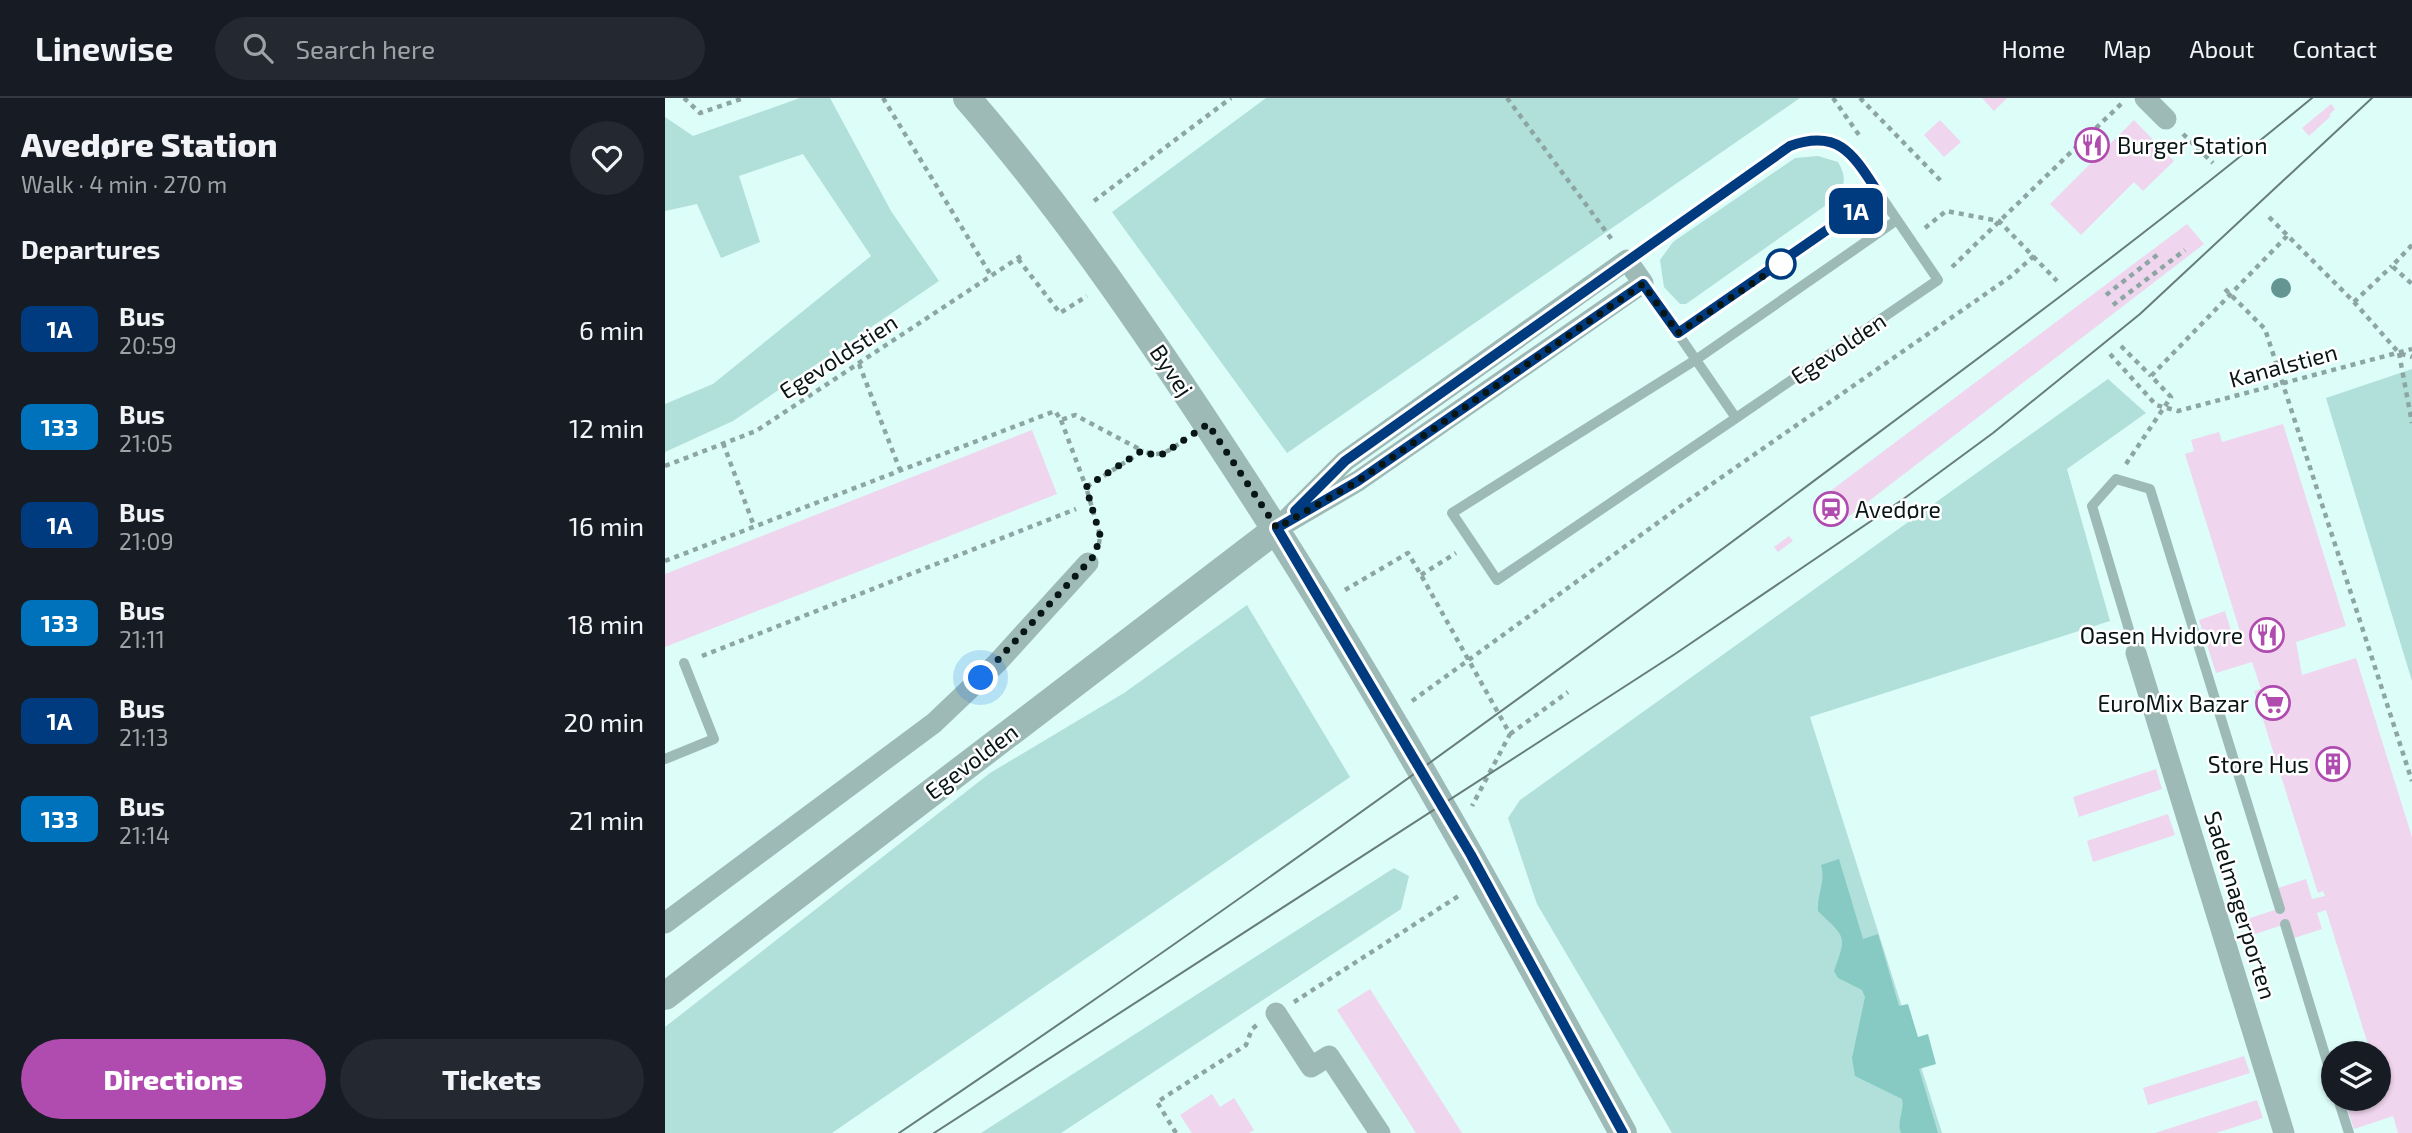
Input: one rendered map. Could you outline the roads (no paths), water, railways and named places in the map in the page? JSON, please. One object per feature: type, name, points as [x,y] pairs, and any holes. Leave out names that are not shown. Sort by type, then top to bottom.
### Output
[{"type":"street","name":"Byvej","points":[[967,98],[1012,150],[1137,317],[1277,528],[1391,716],[1485,879],[1623,1133]]},
{"type":"street","points":[[2145,98],[2166,119]]},
{"type":"street","points":[[1627,260],[1643,284]]},
{"type":"street","name":"Egevolden","points":[[665,996],[1277,528],[1345,461],[1627,260]]},
{"type":"street","name":"Egevolden","points":[[1277,528],[1358,481],[1643,284]]},
{"type":"street","points":[[665,923],[935,723],[997,663],[1088,563]]},
{"type":"street","name":"Sadelmagerporten","points":[[2136,653],[2284,1133]]},
{"type":"street","points":[[1276,1013],[1311,1067],[1329,1056],[1380,1133]]},
{"type":"lane","name":"Egevolden","points":[[1627,260],[1790,146],[1825,138],[1842,146],[1857,161],[1938,280],[1497,580],[1452,513],[1697,359]]},
{"type":"lane","points":[[1678,333],[1879,194]]},
{"type":"lane","points":[[1697,359],[1897,220]]},
{"type":"lane","points":[[1643,284],[1736,418]]},
{"type":"lane","points":[[2136,653],[2092,506],[2116,479],[2150,489],[2280,909]]},
{"type":"lane","points":[[665,759],[714,739],[684,663]]},
{"type":"lane","points":[[2285,924],[2321,1042]]},
{"type":"lane","points":[[2342,1111],[2349,1133]]},
{"type":"tram line","points":[[899,1133],[1239,899],[1574,658],[2056,300],[2312,98]]},
{"type":"tram line","points":[[934,1133],[1675,654],[1902,500],[1993,433],[2140,314],[2372,98]]},
{"type":"place","name":"Burger Station","points":[[2092,145]]},
{"type":"place","name":"Avedøre","points":[[1831,509]]},
{"type":"place","name":"Oasen Hvidovre","points":[[2267,635]]},
{"type":"place","name":"EuroMix Bazar","points":[[2273,703]]},
{"type":"place","name":"Store Hus","points":[[2333,764]]}]
